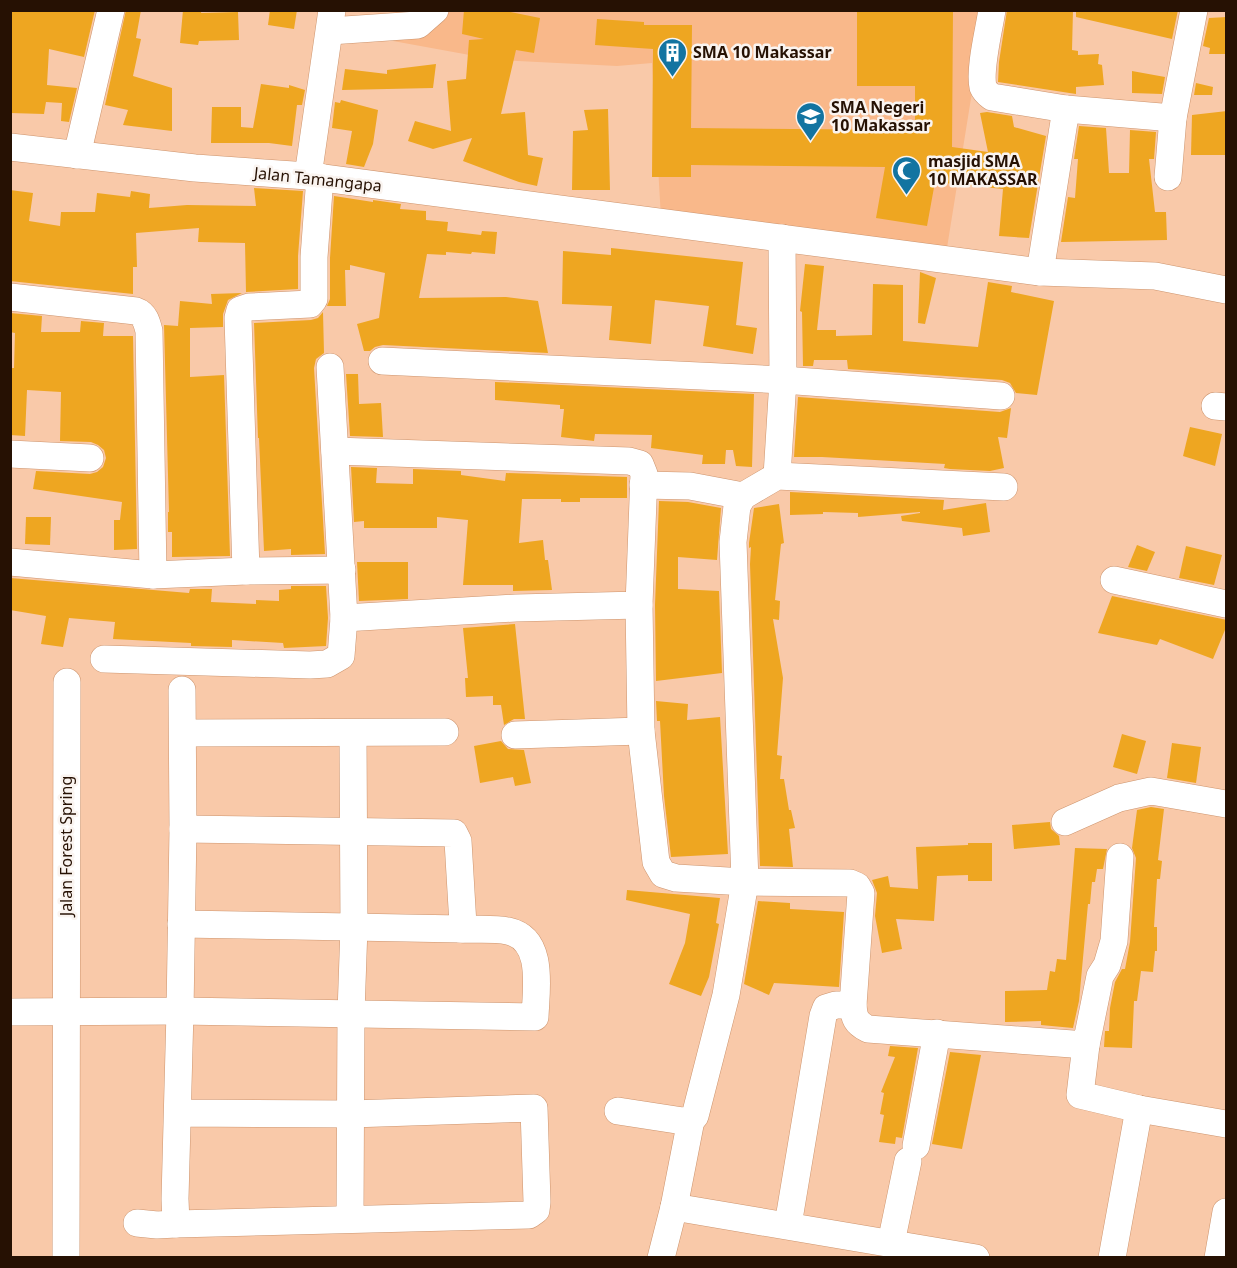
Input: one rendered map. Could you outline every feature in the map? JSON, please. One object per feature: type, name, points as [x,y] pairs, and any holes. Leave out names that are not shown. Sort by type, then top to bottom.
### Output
[{"type":"street","points":[[77,155],[111,10]]},
{"type":"street","points":[[246,571],[238,318],[240,310],[249,307],[310,304],[315,299],[314,177],[331,21],[418,25],[435,10]]},
{"type":"street","points":[[992,10],[983,75],[983,86],[986,93],[1004,100],[1066,109],[1173,118]]},
{"type":"street","points":[[1168,177],[1173,118],[1194,10]]},
{"type":"street","points":[[1040,272],[1066,109]]},
{"type":"street","name":"Jalan Tamangapa","points":[[10,147],[195,168],[314,177],[626,216],[1040,272],[1155,276],[1227,290]]},
{"type":"street","points":[[777,476],[783,380],[782,238]]},
{"type":"street","points":[[10,297],[136,312],[142,314],[146,320],[150,331],[153,575]]},
{"type":"street","points":[[382,361],[783,380],[1001,396]]},
{"type":"street","points":[[104,659],[310,665],[327,664],[341,656],[345,618],[330,367]]},
{"type":"street","points":[[335,451],[637,462],[644,469],[639,605],[641,731],[656,862],[659,869],[663,874],[676,878],[745,882],[850,883],[857,886],[861,893],[853,1015],[857,1023],[868,1029],[1086,1045]]},
{"type":"street","points":[[10,454],[90,458]]},
{"type":"street","points":[[661,1257],[674,1207],[691,1120],[699,1108],[726,995],[745,882],[733,542],[737,506],[743,496],[777,476],[1004,487]]},
{"type":"street","points":[[643,484],[690,486],[743,496]]},
{"type":"street","points":[[10,562],[153,575],[342,570]]},
{"type":"street","points":[[1114,580],[1227,604]]},
{"type":"street","points":[[345,618],[516,608],[639,605]]},
{"type":"street","name":"Jalan Forest Spring","points":[[66,1257],[67,682]]},
{"type":"street","points":[[176,1224],[183,829],[182,690]]},
{"type":"street","points":[[515,735],[641,731]]},
{"type":"street","points":[[183,733],[445,732]]},
{"type":"street","points":[[350,1218],[351,1013],[354,927],[352,734]]},
{"type":"street","points":[[1065,822],[1119,798],[1151,791],[1227,804]]},
{"type":"street","points":[[183,829],[454,833],[458,841],[464,925],[461,929]]},
{"type":"street","points":[[1120,857],[1114,940],[1107,965],[1100,975],[1086,1045],[1080,1095],[1138,1109],[1227,1124]]},
{"type":"street","points":[[10,1012],[180,1011],[535,1017],[536,967],[531,949],[523,937],[508,931],[181,924]]},
{"type":"street","points":[[788,1225],[823,1016],[826,1008],[836,1005],[853,1005]]},
{"type":"street","points":[[891,1243],[937,1033]]},
{"type":"street","points":[[138,1223],[157,1225],[350,1218],[529,1215],[536,1210],[534,1108],[351,1114],[178,1113]]},
{"type":"street","points":[[1112,1257],[1138,1109]]},
{"type":"street","points":[[618,1111],[683,1121],[691,1120]]},
{"type":"street","points":[[674,1207],[976,1257]]},
{"type":"street","points":[[1218,1257],[1227,1212]]},
{"type":"shaded area","name":"SMA Negeri 10 Makassar","points":[[396,11],[981,11],[977,61],[946,254],[661,218],[652,63],[617,66],[497,60],[393,41]]},
{"type":"building","points":[[10,10],[95,10],[84,57],[49,49],[47,85],[77,88],[69,122],[61,121],[62,103],[46,102],[44,114],[10,113]]},
{"type":"building","points":[[126,10],[141,10],[136,38],[141,39],[133,76],[172,88],[172,131],[123,125],[128,110],[105,105]]},
{"type":"building","points":[[183,10],[202,10],[201,13],[238,12],[239,40],[199,41],[198,45],[180,43]]},
{"type":"building","points":[[270,10],[297,10],[294,29],[268,25]]},
{"type":"building","points":[[464,10],[500,10],[540,18],[534,53],[516,50],[501,114],[525,112],[528,155],[543,158],[537,186],[519,182],[463,161],[472,138],[433,149],[408,141],[415,121],[451,131],[447,81],[466,79],[469,40],[484,39],[462,34]]},
{"type":"building","points":[[857,10],[953,10],[952,147],[988,152],[980,113],[987,112],[1012,116],[1014,127],[1046,136],[1029,238],[999,236],[1003,189],[935,182],[927,226],[876,218],[885,167],[691,165],[691,177],[652,177],[653,49],[595,45],[597,19],[644,22],[644,25],[692,25],[691,128],[915,130],[915,86],[857,86]]},
{"type":"building","points":[[1007,10],[1073,10],[1072,50],[1078,51],[1078,55],[1099,54],[1098,64],[1102,65],[1104,85],[1076,87],[1076,94],[998,82]]},
{"type":"building","points":[[1076,10],[1178,10],[1172,39],[1076,17]]},
{"type":"building","points":[[1227,17],[1227,54],[1209,54],[1210,48],[1203,46],[1209,18]]},
{"type":"building","points":[[436,64],[433,88],[342,90],[345,69],[387,74],[387,70]]},
{"type":"building","points":[[1132,71],[1165,77],[1162,94],[1132,93]]},
{"type":"building","points":[[1196,83],[1213,87],[1212,95],[1194,95]]},
{"type":"building","points":[[261,84],[289,88],[289,85],[305,90],[302,105],[297,105],[292,146],[269,143],[211,143],[212,107],[241,107],[241,127],[253,128]]},
{"type":"building","points":[[341,100],[378,110],[373,144],[364,167],[346,164],[352,131],[332,128],[335,102],[340,103]]},
{"type":"building","points":[[608,109],[610,190],[572,190],[573,131],[588,130],[584,110]]},
{"type":"building","points":[[1227,111],[1227,155],[1191,155],[1192,115]]},
{"type":"building","points":[[1079,126],[1106,128],[1109,173],[1129,173],[1130,130],[1156,132],[1154,159],[1149,159],[1155,212],[1166,212],[1167,240],[1061,242],[1068,197],[1075,198],[1078,159],[1074,159]]},
{"type":"building","points":[[254,188],[303,191],[298,289],[246,292],[245,243],[198,242],[199,228],[136,233],[137,267],[133,267],[133,294],[10,281],[10,190],[33,193],[29,221],[60,226],[61,212],[95,212],[97,193],[130,197],[131,191],[150,194],[149,208],[187,205],[256,206]]},
{"type":"building","points":[[334,196],[401,204],[400,209],[426,211],[426,220],[448,222],[447,231],[481,235],[482,231],[497,232],[495,254],[446,252],[446,255],[427,254],[419,298],[506,297],[538,301],[548,353],[383,345],[370,351],[364,351],[357,324],[379,318],[385,273],[350,265],[350,270],[345,270],[346,306],[327,306],[330,299]]},
{"type":"building","points":[[611,248],[743,262],[736,325],[757,328],[753,354],[703,346],[709,306],[655,300],[651,344],[609,340],[612,306],[562,304],[563,251],[611,255]]},
{"type":"building","points":[[805,264],[824,266],[817,330],[836,330],[836,336],[872,335],[873,284],[903,285],[903,341],[978,347],[988,282],[1012,286],[1011,292],[1054,301],[1037,395],[1016,393],[1010,383],[1002,380],[848,369],[847,360],[814,360],[813,366],[803,366],[802,312],[800,311]]},
{"type":"building","points":[[920,272],[936,278],[925,324],[918,323]]},
{"type":"building","points":[[242,293],[228,300],[223,314],[223,327],[190,328],[190,377],[224,375],[230,556],[172,557],[172,532],[168,532],[164,325],[178,326],[180,301],[212,304],[211,294]]},
{"type":"building","points":[[323,312],[324,353],[316,359],[314,368],[325,554],[291,555],[291,549],[264,551],[254,323],[311,320],[318,318]]},
{"type":"building","points":[[10,313],[42,316],[41,332],[80,332],[81,321],[104,323],[103,336],[133,336],[137,549],[114,550],[114,520],[120,520],[122,502],[33,489],[36,471],[90,474],[103,467],[106,458],[104,450],[91,442],[60,441],[61,392],[27,390],[25,436],[10,435],[10,368],[14,368],[15,333],[10,332]]},
{"type":"building","points":[[346,374],[358,374],[359,404],[381,403],[383,437],[350,436]]},
{"type":"building","points":[[495,382],[754,394],[752,467],[736,466],[733,450],[726,450],[725,464],[702,464],[703,455],[651,448],[652,435],[595,434],[594,441],[561,437],[564,409],[560,409],[560,405],[495,400]]},
{"type":"building","points":[[798,397],[1000,412],[1011,408],[1007,438],[998,437],[1004,468],[990,471],[950,469],[944,468],[945,464],[794,457]]},
{"type":"building","points":[[1190,427],[1222,434],[1215,466],[1183,456]]},
{"type":"building","points":[[351,467],[377,468],[376,483],[413,484],[413,469],[461,471],[461,475],[505,481],[506,473],[627,477],[627,498],[580,498],[580,502],[561,502],[561,499],[522,499],[519,543],[543,540],[552,590],[513,591],[513,585],[463,585],[468,520],[437,517],[437,528],[364,528],[364,521],[354,522]]},
{"type":"building","points":[[790,492],[944,500],[943,510],[986,503],[990,532],[963,536],[962,528],[902,521],[901,516],[920,512],[858,517],[858,513],[823,512],[823,514],[790,515]]},
{"type":"building","points":[[659,501],[688,502],[721,508],[717,560],[678,557],[678,589],[719,591],[722,673],[656,681],[655,605]]},
{"type":"building","points":[[779,504],[784,543],[781,544],[775,600],[780,601],[779,620],[773,619],[783,678],[777,755],[782,756],[780,779],[784,779],[789,810],[791,810],[795,828],[789,829],[793,867],[760,866],[751,547],[749,548],[749,543],[754,508]]},
{"type":"building","points":[[26,517],[51,517],[50,545],[25,544]]},
{"type":"building","points":[[1137,545],[1155,552],[1147,571],[1128,567]]},
{"type":"building","points":[[1186,546],[1222,555],[1214,585],[1179,578]]},
{"type":"building","points":[[357,562],[408,562],[408,599],[359,601]]},
{"type":"building","points":[[10,578],[189,593],[190,589],[212,589],[211,602],[256,604],[256,600],[279,601],[279,590],[291,589],[291,586],[326,586],[328,618],[326,646],[284,648],[283,643],[232,640],[232,647],[191,646],[191,643],[113,639],[115,622],[69,618],[63,647],[41,644],[46,616],[10,610]]},
{"type":"building","points":[[1112,596],[1227,620],[1213,659],[1160,639],[1157,645],[1098,633]]},
{"type":"building","points":[[515,624],[525,719],[514,719],[504,725],[501,705],[493,705],[493,696],[466,697],[465,678],[468,678],[463,628]]},
{"type":"building","points":[[656,701],[688,704],[687,720],[720,717],[728,854],[671,857],[664,796],[660,721],[657,721]]},
{"type":"building","points":[[1122,734],[1146,741],[1137,774],[1113,767]]},
{"type":"building","points":[[501,741],[508,749],[524,750],[531,783],[515,786],[513,777],[480,783],[474,746]]},
{"type":"building","points":[[1172,743],[1201,747],[1196,783],[1167,778]]},
{"type":"building","points":[[1151,807],[1164,809],[1158,860],[1162,861],[1160,879],[1157,879],[1154,927],[1157,927],[1157,951],[1155,951],[1153,972],[1141,971],[1137,1001],[1134,1001],[1132,1048],[1104,1047],[1105,1031],[1109,1031],[1110,1008],[1115,982],[1122,969],[1125,969],[1130,942],[1136,858],[1132,848],[1137,810]]},
{"type":"building","points":[[1050,822],[1051,829],[1059,836],[1060,845],[1014,849],[1012,825]]},
{"type":"building","points":[[968,843],[992,843],[992,881],[968,881],[968,875],[937,876],[934,921],[896,919],[902,949],[882,953],[875,916],[877,893],[872,880],[888,876],[890,887],[918,889],[916,847],[968,845]]},
{"type":"building","points":[[1075,848],[1107,849],[1103,869],[1097,869],[1095,882],[1092,882],[1079,1001],[1073,1028],[1041,1025],[1041,1021],[1005,1022],[1005,991],[1047,990],[1050,971],[1055,972],[1057,959],[1066,960]]},
{"type":"building","points":[[627,890],[720,898],[716,923],[719,924],[709,977],[701,996],[669,984],[685,943],[690,914],[626,900]]},
{"type":"building","points":[[758,901],[790,903],[790,909],[844,912],[839,987],[774,983],[769,995],[744,984]]},
{"type":"building","points":[[890,1046],[918,1048],[902,1138],[896,1137],[895,1144],[879,1142],[884,1115],[880,1114],[884,1093],[881,1092],[895,1057],[888,1056]]},
{"type":"building","points":[[950,1052],[981,1055],[962,1149],[932,1144]]},
{"type":"place","name":"SMA 10 Makassar","points":[[672,78]]},
{"type":"place","name":"SMA Negeri 10 Makassar","points":[[810,142]]},
{"type":"place","name":"masjid SMA 10 MAKASSAR","points":[[907,196]]}]
